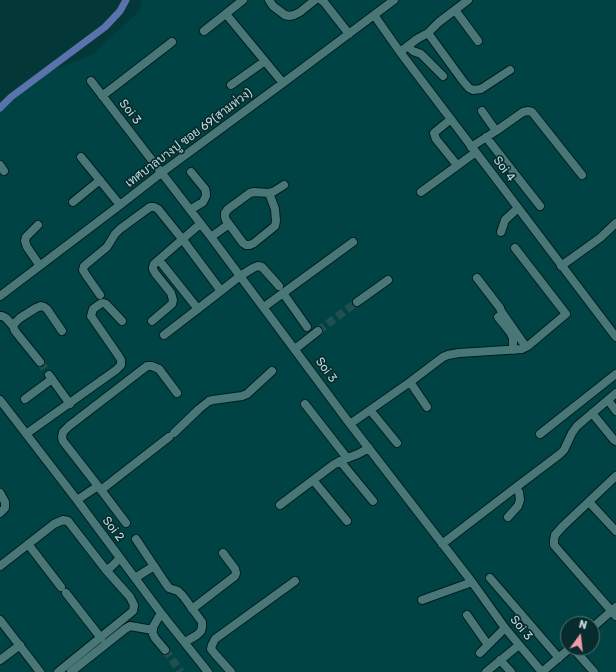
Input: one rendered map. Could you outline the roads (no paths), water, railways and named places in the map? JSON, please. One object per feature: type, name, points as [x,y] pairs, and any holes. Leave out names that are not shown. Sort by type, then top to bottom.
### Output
[{"type":"street","points":[[204,31],[243,0]]},
{"type":"street","points":[[269,0],[273,6],[285,15],[289,16],[294,16],[315,0]]},
{"type":"street","points":[[321,0],[349,34]]},
{"type":"street","name":"เทศบาลบางปู ซอย 69(สามห่วง)","points":[[0,296],[161,173],[394,0]]},
{"type":"street","points":[[400,52],[417,39],[428,33],[439,22],[468,0]]},
{"type":"street","points":[[455,10],[478,41]]},
{"type":"street","points":[[226,14],[283,83]]},
{"type":"street","name":"Soi 4","points":[[374,15],[451,120],[616,337]]},
{"type":"street","points":[[428,33],[469,88],[474,90],[481,89],[510,70]]},
{"type":"street","points":[[102,96],[172,42]]},
{"type":"street","points":[[408,46],[413,51],[421,54],[443,76]]},
{"type":"street","points":[[231,85],[265,61]]},
{"type":"street","name":"Soi 3","points":[[91,81],[264,307],[350,424],[472,582],[505,628],[542,672]]},
{"type":"street","points":[[482,111],[496,131]]},
{"type":"street","points":[[421,192],[457,165],[486,137],[523,112],[528,111],[532,112],[582,175]]},
{"type":"street","points":[[451,120],[434,133],[436,139],[457,165]]},
{"type":"street","points":[[486,137],[540,206]]},
{"type":"street","points":[[81,157],[120,205]]},
{"type":"street","points":[[190,210],[203,202],[206,196],[205,189],[191,172]]},
{"type":"street","points":[[74,202],[100,180]]},
{"type":"street","points":[[269,193],[275,209],[275,226],[254,243],[246,245],[224,217],[225,213],[250,193],[269,193],[284,185]]},
{"type":"street","points":[[100,295],[83,270],[84,266],[107,247],[120,229],[150,207],[158,209],[222,291]]},
{"type":"street","points":[[501,232],[505,220],[518,208]]},
{"type":"street","points":[[561,266],[600,238],[616,223]]},
{"type":"street","points":[[152,321],[172,304],[173,300],[171,293],[153,269],[154,264],[200,224]]},
{"type":"street","points":[[211,238],[229,224]]},
{"type":"street","points":[[38,225],[26,237],[25,241],[27,247],[40,266]]},
{"type":"street","points":[[600,238],[616,230]]},
{"type":"street","points":[[264,307],[281,290],[353,242]]},
{"type":"street","points":[[350,424],[443,357],[460,353],[513,350],[526,347],[566,314],[514,248]]},
{"type":"street","points":[[159,260],[198,309]]},
{"type":"street","points":[[164,335],[240,276],[258,266],[262,267],[281,290],[307,327]]},
{"type":"street","points":[[477,278],[500,308],[526,347]]},
{"type":"street","points":[[357,302],[388,280]]},
{"type":"street","points":[[26,434],[70,404],[116,370],[120,365],[121,360],[91,316],[94,309],[100,304],[106,304],[122,321]]},
{"type":"street","points":[[13,326],[20,318],[41,306],[47,309],[62,331]]},
{"type":"street","points":[[0,316],[6,318],[13,326],[40,362]]},
{"type":"street","points":[[498,317],[513,338],[513,350]]},
{"type":"street","points":[[295,349],[318,331]]},
{"type":"street","points":[[126,523],[63,441],[63,432],[147,366],[152,366],[159,369],[177,393]]},
{"type":"street","points":[[77,500],[100,488],[172,435],[199,409],[209,402],[247,394],[272,371]]},
{"type":"street","points":[[540,434],[616,374]]},
{"type":"street","points":[[25,399],[50,377],[70,404]]},
{"type":"street","points":[[410,382],[427,407]]},
{"type":"street","points":[[442,544],[560,454],[564,450],[577,426],[616,393]]},
{"type":"street","name":"Soi 2","points":[[0,400],[161,613],[208,672]]},
{"type":"street","points":[[608,400],[616,411]]},
{"type":"street","points":[[305,404],[373,501]]},
{"type":"street","points":[[370,410],[397,443]]},
{"type":"street","points":[[592,413],[616,441]]},
{"type":"street","points":[[280,505],[332,465],[369,448]]},
{"type":"street","points":[[600,622],[614,611],[554,545],[554,540],[555,535],[616,476]]},
{"type":"street","points":[[313,480],[347,521]]},
{"type":"street","points":[[508,517],[518,506],[520,500],[519,492],[515,488]]},
{"type":"street","points":[[0,493],[6,502],[5,508],[0,513]]},
{"type":"street","points":[[589,502],[616,531]]},
{"type":"street","points":[[0,566],[54,524],[63,520],[68,521],[106,570],[130,597],[134,605],[134,612],[58,672]]},
{"type":"street","points":[[136,539],[169,588],[178,591],[183,596],[202,622],[201,631],[185,642]]},
{"type":"street","points":[[28,544],[101,638]]},
{"type":"street","points":[[192,609],[235,576],[235,569],[223,553]]},
{"type":"street","points":[[106,570],[120,558]]},
{"type":"street","points":[[135,578],[154,566]]},
{"type":"street","points":[[490,578],[559,658]]},
{"type":"street","points":[[231,672],[211,649],[215,639],[295,581]]},
{"type":"street","points":[[422,600],[472,582]]},
{"type":"street","points":[[161,613],[153,627],[152,632],[165,650]]},
{"type":"street","points":[[467,616],[488,645]]},
{"type":"street","points":[[0,620],[40,672]]},
{"type":"street","points":[[71,672],[130,626],[153,630]]},
{"type":"street","points":[[480,653],[505,628]]},
{"type":"street","points":[[486,672],[519,645]]},
{"type":"street","points":[[0,660],[20,646]]},
{"type":"street","points":[[542,672],[562,656]]},
{"type":"street","points":[[579,656],[594,672]]},
{"type":"street","points":[[500,660],[511,672]]},
{"type":"waterway","points":[[0,108],[11,97],[105,27],[120,11],[126,0]]},
{"type":"tunnel","points":[[318,331],[357,302]]},
{"type":"tunnel","points":[[40,362],[49,375]]},
{"type":"tunnel","points":[[165,650],[181,672]]}]
